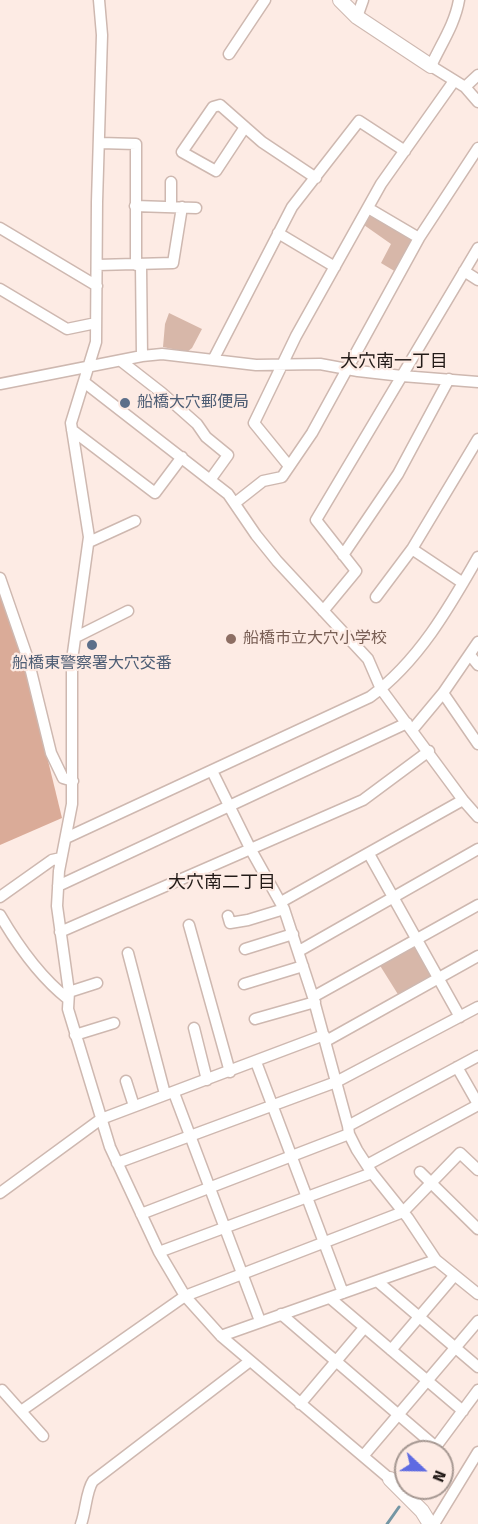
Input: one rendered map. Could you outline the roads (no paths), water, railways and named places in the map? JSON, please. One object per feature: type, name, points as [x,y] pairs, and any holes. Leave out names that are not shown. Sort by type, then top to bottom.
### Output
[{"type":"street","points":[[99,0],[102,35],[96,342],[90,367],[73,414],[72,430],[89,542],[72,660],[72,804],[62,858],[57,906],[69,996],[68,1009],[101,1119],[117,1163],[159,1252],[185,1296],[221,1336],[394,1482]]},
{"type":"street","points":[[229,54],[265,0]]},
{"type":"street","points":[[340,0],[357,17],[465,87],[478,102]]},
{"type":"street","points":[[357,17],[363,0]]},
{"type":"street","points":[[431,66],[458,10],[459,0]]},
{"type":"street","points":[[465,87],[478,75]]},
{"type":"street","points":[[290,466],[254,423],[282,364],[381,184],[454,81]]},
{"type":"street","points":[[245,128],[216,171],[182,152],[213,107],[220,105],[262,142],[316,178]]},
{"type":"street","points":[[213,360],[292,207],[358,121],[405,151]]},
{"type":"street","points":[[100,143],[136,144],[135,206],[142,356]]},
{"type":"street","points":[[235,503],[263,482],[282,477],[290,466],[312,433],[419,238],[478,148]]},
{"type":"street","points":[[97,265],[173,263],[176,206],[171,182]]},
{"type":"street","points":[[135,206],[196,208]]},
{"type":"street","points":[[368,208],[419,238]]},
{"type":"street","points":[[0,228],[97,286]]},
{"type":"street","points":[[278,233],[335,267]]},
{"type":"street","points":[[323,611],[356,571],[316,520],[478,248]]},
{"type":"street","points":[[464,271],[478,280]]},
{"type":"street","points":[[0,289],[67,329],[96,323]]},
{"type":"street","points":[[0,384],[162,354],[255,365],[320,364],[402,376],[478,382]]},
{"type":"street","points":[[121,361],[162,393],[197,424],[206,437],[228,455],[210,480]]},
{"type":"street","points":[[343,555],[398,474],[449,379]]},
{"type":"street","points":[[84,382],[228,494],[256,536],[368,659],[381,688],[478,817]]},
{"type":"street","points":[[72,430],[155,493],[182,457]]},
{"type":"street","points":[[376,597],[412,549],[478,439]]},
{"type":"street","points":[[89,542],[135,521]]},
{"type":"street","points":[[412,549],[463,583]]},
{"type":"street","points":[[66,838],[350,707],[381,688],[423,645],[478,557]]},
{"type":"street","points":[[0,578],[28,659],[51,753],[63,778],[73,781]]},
{"type":"street","points":[[76,637],[128,611]]},
{"type":"street","points":[[58,886],[410,726],[443,693],[478,642]]},
{"type":"street","points":[[470,655],[478,665]]},
{"type":"street","points":[[443,693],[478,744]]},
{"type":"street","points":[[60,932],[363,800],[429,751]]},
{"type":"street","points":[[212,771],[282,906],[293,934],[325,1038],[349,1130],[370,1169],[436,1260],[478,1294]]},
{"type":"street","points":[[228,916],[230,923],[248,920],[282,906],[463,800]]},
{"type":"street","points":[[299,951],[478,849]]},
{"type":"street","points":[[369,854],[460,1017]]},
{"type":"street","points":[[0,897],[52,860],[62,858]]},
{"type":"street","points":[[255,1019],[314,1000],[478,905]]},
{"type":"street","points":[[0,915],[15,940],[55,988],[69,996]]},
{"type":"street","points":[[189,925],[230,1071]]},
{"type":"street","points":[[245,949],[293,934]]},
{"type":"street","points":[[128,953],[169,1094],[190,1136],[260,1321]]},
{"type":"street","points":[[0,1193],[101,1119],[325,1038],[478,956]]},
{"type":"street","points":[[244,984],[303,966]]},
{"type":"street","points":[[69,996],[97,983]]},
{"type":"street","points":[[117,1163],[336,1082],[478,1007]]},
{"type":"street","points":[[75,1035],[114,1023]]},
{"type":"street","points":[[194,1028],[207,1080]]},
{"type":"street","points":[[141,1214],[292,1156],[349,1130],[478,1056]]},
{"type":"street","points":[[256,1062],[343,1293]]},
{"type":"street","points":[[159,1252],[307,1197],[370,1169],[478,1105],[457,1067]]},
{"type":"street","points":[[126,1081],[134,1106]]},
{"type":"street","points":[[21,1411],[185,1296],[403,1212],[460,1153],[478,1170]]},
{"type":"street","points":[[420,1172],[478,1229]]},
{"type":"street","points":[[221,1336],[436,1260]]},
{"type":"street","points":[[391,1350],[454,1276]]},
{"type":"street","points":[[377,1281],[478,1367]]},
{"type":"street","points":[[330,1298],[463,1411]]},
{"type":"street","points":[[281,1314],[399,1415],[424,1440]]},
{"type":"street","points":[[364,1455],[478,1322]]},
{"type":"street","points":[[300,1404],[364,1328]]},
{"type":"street","points":[[81,1524],[86,1512],[89,1487],[93,1481],[250,1361]]},
{"type":"street","points":[[2,1390],[43,1436]]},
{"type":"street","points":[[441,1440],[478,1390]]},
{"type":"street","points":[[413,1500],[432,1524],[478,1452]]},
{"type":"waterway","points":[[387,1524],[399,1507]]},
{"type":"place","name":"船橋大穴郵便局","points":[[125,403]]},
{"type":"place","name":"船橋市立大穴小学校","points":[[231,639]]},
{"type":"place","name":"船橋東警察署大穴交番","points":[[92,645]]},
{"type":"district","name":"大穴南一丁目","points":[[394,362]]},
{"type":"district","name":"大穴南二丁目","points":[[222,883]]}]
